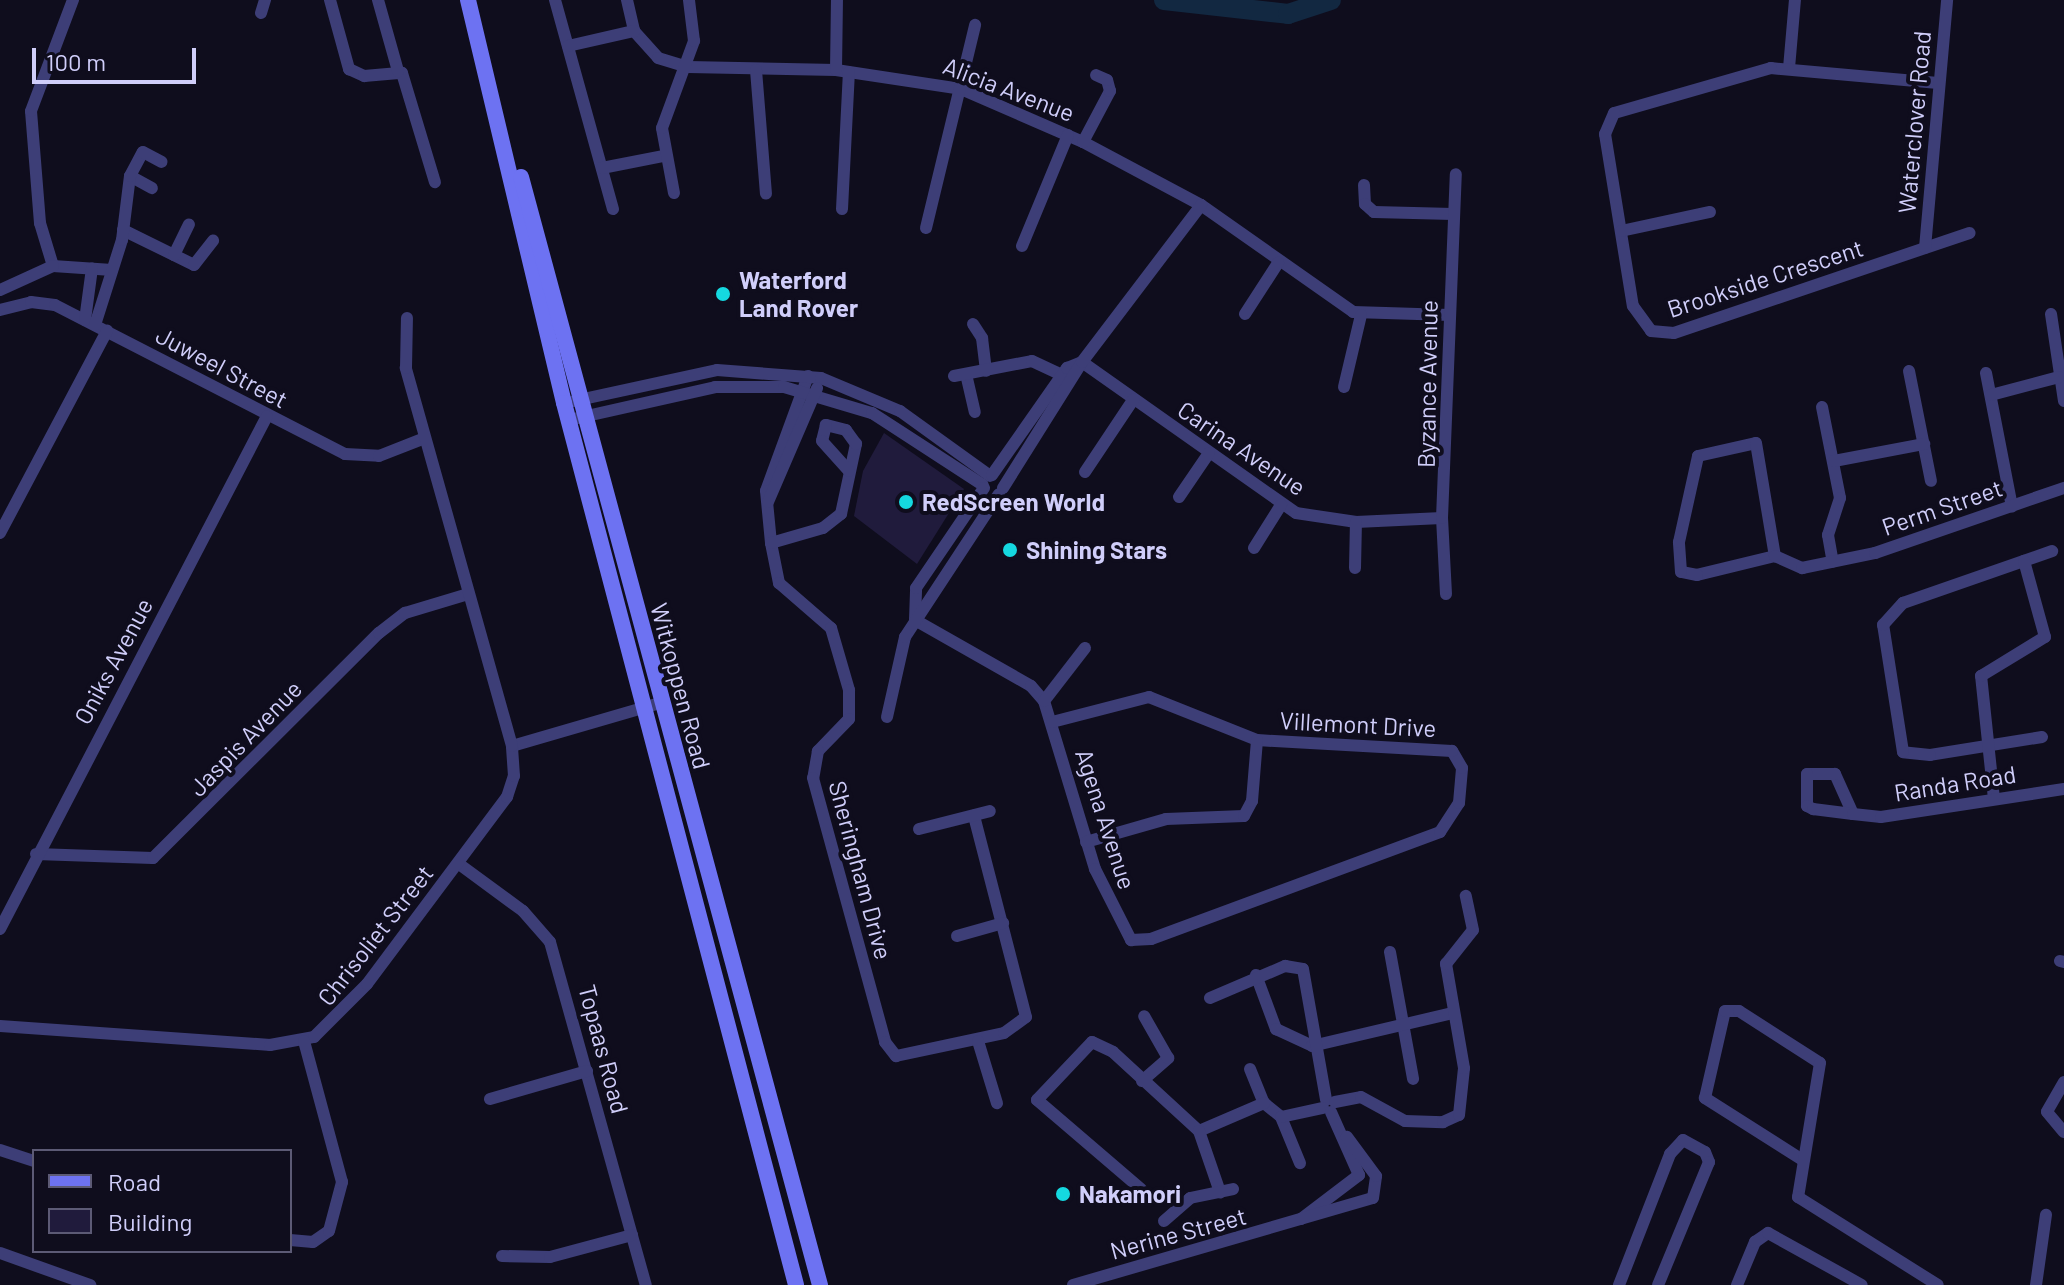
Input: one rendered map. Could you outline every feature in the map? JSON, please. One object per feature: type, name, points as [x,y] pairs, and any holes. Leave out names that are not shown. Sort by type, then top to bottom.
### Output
[{"type":"main road","name":"Witkoppen Road","points":[[468,0],[494,99],[541,240],[575,410],[643,708],[796,1285]]},
{"type":"main road","name":"Witkoppen Road","points":[[575,410],[660,703],[820,1285]]},
{"type":"street","points":[[53,266],[40,223],[31,111],[73,0]]},
{"type":"street","points":[[330,0],[338,43],[353,73],[398,71]]},
{"type":"street","points":[[378,0],[435,182]]},
{"type":"street","points":[[555,0],[613,209]]},
{"type":"street","points":[[627,0],[634,31],[658,58],[688,67]]},
{"type":"street","points":[[674,193],[664,156],[664,120],[688,67],[694,41],[689,0]]},
{"type":"street","points":[[837,0],[843,71],[842,209]]},
{"type":"street","points":[[1789,68],[1795,0]]},
{"type":"street","name":"Waterclover Road","points":[[1925,248],[1947,0]]},
{"type":"street","points":[[926,228],[975,25]]},
{"type":"street","points":[[568,46],[634,31]]},
{"type":"street","name":"Alicia Avenue","points":[[688,67],[843,71],[961,89],[1083,142],[1201,205],[1278,263],[1361,315]]},
{"type":"street","name":"Brookside Crescent","points":[[1938,83],[1789,68],[1742,75],[1611,115],[1605,134],[1636,314],[1645,327],[1663,335],[1970,233]]},
{"type":"street","points":[[756,70],[766,194]]},
{"type":"street","points":[[1083,142],[1110,91],[1107,80],[1096,75]]},
{"type":"street","points":[[1022,246],[1068,135]]},
{"type":"street","points":[[0,533],[96,325],[123,230],[130,176],[143,152],[162,162]]},
{"type":"street","points":[[602,168],[664,156]]},
{"type":"street","name":"Byzance Avenue","points":[[1446,594],[1442,518],[1456,174]]},
{"type":"street","points":[[130,176],[152,188]]},
{"type":"street","points":[[1364,185],[1365,204],[1374,212],[1453,214]]},
{"type":"street","points":[[887,717],[905,637],[915,620],[1042,430],[1082,362],[1201,205]]},
{"type":"street","points":[[1621,231],[1710,212]]},
{"type":"street","points":[[174,255],[189,224]]},
{"type":"street","points":[[123,230],[196,265],[213,241]]},
{"type":"street","points":[[1245,314],[1278,263]]},
{"type":"street","points":[[0,290],[53,266],[112,270]]},
{"type":"street","points":[[92,268],[96,325]]},
{"type":"street","points":[[73,313],[94,285]]},
{"type":"street","name":"Juweel Street","points":[[0,310],[37,302],[73,313],[267,416],[351,456],[379,456],[425,438]]},
{"type":"street","points":[[2051,314],[2064,401]]},
{"type":"street","points":[[1344,387],[1361,315],[1450,315]]},
{"type":"street","name":"Chrisoliet Street","points":[[0,1026],[270,1045],[304,1041],[343,1014],[459,864],[512,787],[512,746],[404,360],[407,318]]},
{"type":"street","points":[[973,324],[982,338],[986,371]]},
{"type":"street","points":[[975,412],[960,375],[1038,361],[1062,375]]},
{"type":"street","points":[[915,620],[916,588],[1062,375],[1082,362]]},
{"type":"street","name":"Carina Avenue","points":[[1082,362],[1281,505],[1314,518],[1356,522],[1442,518]]},
{"type":"street","points":[[575,410],[717,370],[814,377],[876,398],[924,427],[987,481]]},
{"type":"street","points":[[1909,371],[1931,481]]},
{"type":"street","points":[[1986,373],[2012,507]]},
{"type":"street","name":"Sheringham Drive","points":[[814,377],[766,491],[771,543],[779,583],[831,628],[849,690],[849,719],[818,751],[813,778],[885,1042],[902,1058],[1013,1030],[1026,1017],[974,816]]},
{"type":"street","points":[[1991,395],[2059,377]]},
{"type":"street","points":[[575,410],[715,387],[809,392],[872,413],[1001,491]]},
{"type":"street","points":[[1085,472],[1133,400]]},
{"type":"street","points":[[1822,407],[1840,498],[1828,535],[1833,562]]},
{"type":"street","name":"Oniks Avenue","points":[[0,929],[36,854],[267,416]]},
{"type":"street","points":[[1030,421],[1042,430]]},
{"type":"street","points":[[916,438],[924,427]]},
{"type":"street","points":[[1756,443],[1775,556],[1697,575],[1681,572],[1679,542],[1698,456],[1756,443]]},
{"type":"street","points":[[1834,461],[1924,444]]},
{"type":"street","points":[[1179,497],[1209,453]]},
{"type":"street","points":[[771,543],[837,520],[849,471]]},
{"type":"street","name":"Perm Street","points":[[1775,556],[1792,567],[1833,562],[2064,488]]},
{"type":"street","points":[[1254,548],[1281,505]]},
{"type":"street","points":[[1355,568],[1356,522]]},
{"type":"street","points":[[951,534],[966,544]]},
{"type":"street","points":[[2042,737],[1986,746],[1903,752],[1883,625],[1903,603],[2052,551]]},
{"type":"street","points":[[1994,799],[1981,676],[2045,637],[2024,561]]},
{"type":"street","name":"Jaspis Avenue","points":[[36,854],[153,858],[379,633],[405,613],[468,594]]},
{"type":"street","name":"Agena Avenue","points":[[915,620],[1031,686],[1044,701],[1086,842],[1118,925],[1137,941]]},
{"type":"street","points":[[1044,701],[1085,648]]},
{"type":"street","name":"Villemont Drive","points":[[1052,722],[1149,697],[1257,740],[1452,751],[1462,768],[1455,816],[1429,836],[1137,941]]},
{"type":"street","points":[[512,746],[660,703]]},
{"type":"street","points":[[1086,842],[1166,819],[1244,816],[1252,801],[1257,740]]},
{"type":"street","name":"Randa Road","points":[[1853,814],[1835,774],[1807,774],[1807,806],[1853,814],[1898,816],[2064,789]]},
{"type":"street","points":[[919,829],[990,811]]},
{"type":"street","name":"Topaas Road","points":[[459,864],[545,934],[587,1071],[646,1285]]},
{"type":"street","points":[[1281,1117],[1361,1097],[1405,1121],[1456,1118],[1464,1084],[1446,964],[1473,930],[1466,896]]},
{"type":"street","points":[[957,936],[1003,923]]},
{"type":"street","points":[[1390,952],[1413,1079]]},
{"type":"street","points":[[1210,998],[1256,975],[1285,966],[1303,969],[1312,1046],[1329,1105],[1347,1137],[1376,1176]]},
{"type":"street","points":[[1256,975],[1279,1033],[1312,1046],[1453,1013]]},
{"type":"street","points":[[1801,1159],[1705,1098],[1725,1011],[1739,1011],[1820,1063],[1797,1189],[1802,1201],[1938,1285]]},
{"type":"street","points":[[1142,1081],[1168,1058],[1144,1016]]},
{"type":"street","points":[[292,1240],[313,1242],[329,1231],[342,1182],[304,1041]]},
{"type":"street","points":[[978,1041],[997,1103]]},
{"type":"street","points":[[1141,1189],[1037,1100],[1096,1041],[1199,1131],[1227,1191],[1190,1198],[1164,1221]]},
{"type":"street","points":[[1250,1069],[1264,1103],[1281,1117],[1300,1163]]},
{"type":"street","points":[[490,1099],[587,1071]]},
{"type":"street","points":[[2064,1082],[2047,1112],[2064,1132]]},
{"type":"street","points":[[1199,1131],[1264,1103]]},
{"type":"street","points":[[1347,1137],[1359,1175],[1376,1176]]},
{"type":"street","points":[[1619,1285],[1670,1154],[1683,1140],[1705,1152],[1709,1162],[1658,1285]]},
{"type":"street","points":[[0,1150],[32,1160]]},
{"type":"street","name":"Nerine Street","points":[[1295,1223],[1359,1175]]},
{"type":"street","name":"Nerine Street","points":[[1073,1285],[1373,1198],[1376,1176]]},
{"type":"street","points":[[2036,1285],[2046,1215]]},
{"type":"street","points":[[1737,1285],[1755,1242],[1768,1233],[1862,1285]]},
{"type":"street","points":[[502,1256],[550,1257],[632,1235]]},
{"type":"street","points":[[0,1253],[64,1281],[90,1285]]},
{"type":"building","name":"RedScreen World","points":[[884,433],[964,489],[917,564],[854,516],[863,471]]},
{"type":"waterway","points":[[1164,0],[1288,14],[1331,0]]},
{"type":"place","name":"Waterford Land Rover","points":[[723,294]]},
{"type":"place","name":"RedScreen World","points":[[906,502]]},
{"type":"place","name":"Shining Stars","points":[[1010,550]]},
{"type":"place","name":"Nakamori","points":[[1063,1194]]}]
